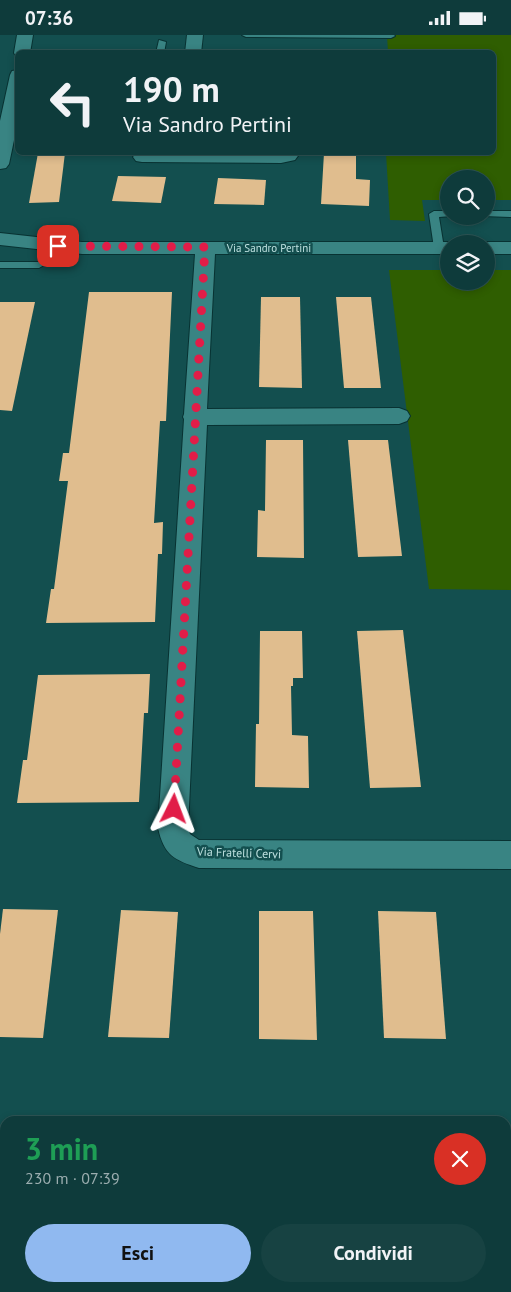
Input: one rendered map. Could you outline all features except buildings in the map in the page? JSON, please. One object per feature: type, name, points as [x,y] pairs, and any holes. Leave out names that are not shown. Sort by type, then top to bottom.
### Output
[{"type":"street","points":[[22,50],[25,35]]},
{"type":"street","points":[[193,50],[195,35]]},
{"type":"street","points":[[0,164],[15,90]]},
{"type":"street","points":[[142,157],[281,158],[290,155]]},
{"type":"street","name":"Via Sandro Pertini","points":[[0,239],[82,248],[440,248]]},
{"type":"street","name":"Via Fratelli Cervi","points":[[205,247],[194,417],[173,828],[176,841],[185,850],[199,854],[511,855]]},
{"type":"street","points":[[495,248],[511,248]]},
{"type":"street","points":[[194,417],[399,415]]},
{"type":"lane","points":[[246,35],[391,37]]},
{"type":"lane","points":[[161,50],[162,42]]},
{"type":"lane","points":[[440,214],[434,214],[440,235]]},
{"type":"lane","points":[[495,214],[511,214]]},
{"type":"lane","points":[[0,265],[39,265]]},
{"type":"green space","points":[[387,35],[511,35],[511,200],[495,200],[495,170],[440,170],[440,200],[422,200],[425,221],[390,220],[386,155],[496,155],[496,50],[388,50]]},
{"type":"green space","points":[[389,270],[440,270],[440,290],[495,290],[495,270],[511,270],[511,590],[429,589]]},
{"type":"route","points":[[58,246],[82,248],[205,247],[193,436],[174,809]]}]
